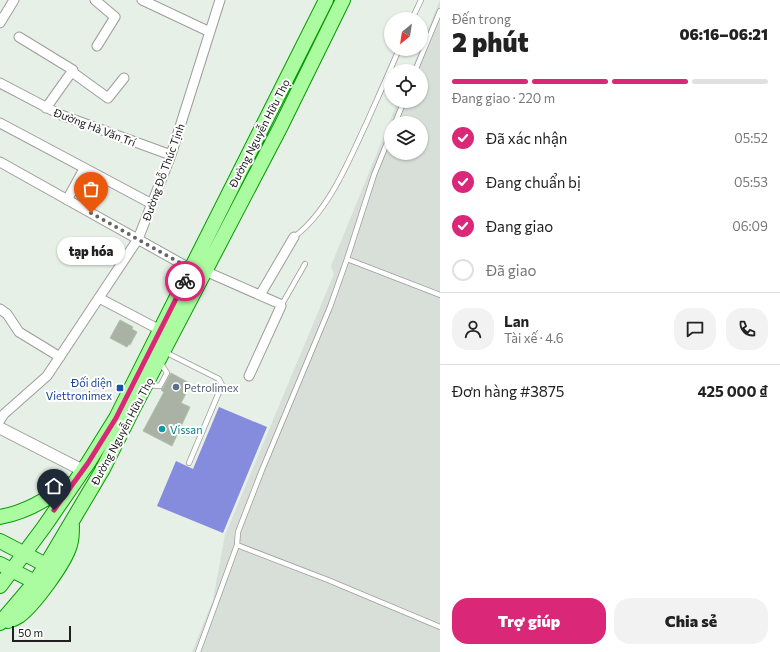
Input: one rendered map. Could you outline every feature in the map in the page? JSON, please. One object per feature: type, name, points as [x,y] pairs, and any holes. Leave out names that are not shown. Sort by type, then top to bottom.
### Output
[{"type":"main road","name":"Đường Nguyễn Hữu Thọ","points":[[0,586],[6,567],[24,554],[116,418],[326,0]]},
{"type":"main road","name":"Đường Nguyễn Hữu Thọ","points":[[0,624],[35,582],[103,469],[281,126],[343,0]]},
{"type":"main road","points":[[0,517],[40,504],[54,495],[82,470]]},
{"type":"main road","points":[[0,624],[18,616],[36,598],[48,582],[70,546],[73,521]]},
{"type":"main road","points":[[0,541],[46,565]]},
{"type":"main road","points":[[6,567],[35,582]]},
{"type":"street","points":[[0,23],[14,0]]},
{"type":"street","points":[[95,0],[115,17],[96,46]]},
{"type":"street","points":[[142,0],[210,32]]},
{"type":"street","name":"Đường Đỗ Thúc Tịnh","points":[[0,420],[4,414],[47,376],[138,239],[171,156],[220,0]]},
{"type":"street","points":[[19,37],[71,68],[72,72],[108,98],[124,78]]},
{"type":"street","points":[[46,108],[72,72]]},
{"type":"street","name":"Đường Hà Văn Trí","points":[[0,83],[61,116],[171,156]]},
{"type":"street","points":[[0,123],[152,204]]},
{"type":"street","points":[[0,162],[191,269]]},
{"type":"street","points":[[67,200],[84,169]]},
{"type":"street","points":[[260,295],[294,237]]},
{"type":"street","points":[[205,271],[280,304],[281,306],[249,376]]},
{"type":"street","points":[[99,298],[160,330]]},
{"type":"street","points":[[0,309],[7,314],[22,334],[60,357]]},
{"type":"street","points":[[0,428],[82,470]]},
{"type":"lane","points":[[415,12],[421,0]]},
{"type":"lane","points":[[418,64],[440,11]]},
{"type":"lane","points":[[294,237],[309,224],[333,191],[359,139],[397,56]]},
{"type":"lane","points":[[198,652],[236,545],[238,532],[262,470],[327,314],[347,259],[374,175],[384,150]]},
{"type":"lane","points":[[347,259],[440,295]]},
{"type":"lane","points":[[281,306],[305,264]]},
{"type":"lane","points":[[161,355],[211,374],[219,379],[222,386],[189,463]]},
{"type":"lane","points":[[236,545],[328,580],[440,627]]},
{"type":"shaded area","points":[[440,0],[440,652],[192,652],[213,600],[225,535],[334,274],[331,266],[384,135],[384,160],[428,160],[428,116],[392,116],[395,108],[428,108],[428,64],[414,64],[417,56],[428,56],[428,29]]},
{"type":"shaded area","points":[[219,407],[267,427],[223,533],[157,506],[176,461],[193,469]]},
{"type":"building","points":[[120,320],[133,327],[132,329],[137,332],[130,345],[129,344],[127,347],[110,338]]},
{"type":"building","points":[[171,373],[191,384],[181,403],[190,407],[172,446],[143,431],[164,392],[161,390]]},
{"type":"way so far","points":[[91,213],[191,269],[185,281]]},
{"type":"place","name":"tạp hóa","points":[[91,213]]},
{"type":"place","name":"Petrolimex","points":[[176,387]]},
{"type":"place","name":"Đối diện Viettronimex","points":[[120,388]]},
{"type":"place","name":"Vissan","points":[[162,429]]},
{"type":"route","points":[[54,510],[88,463],[116,418],[185,281]]}]
